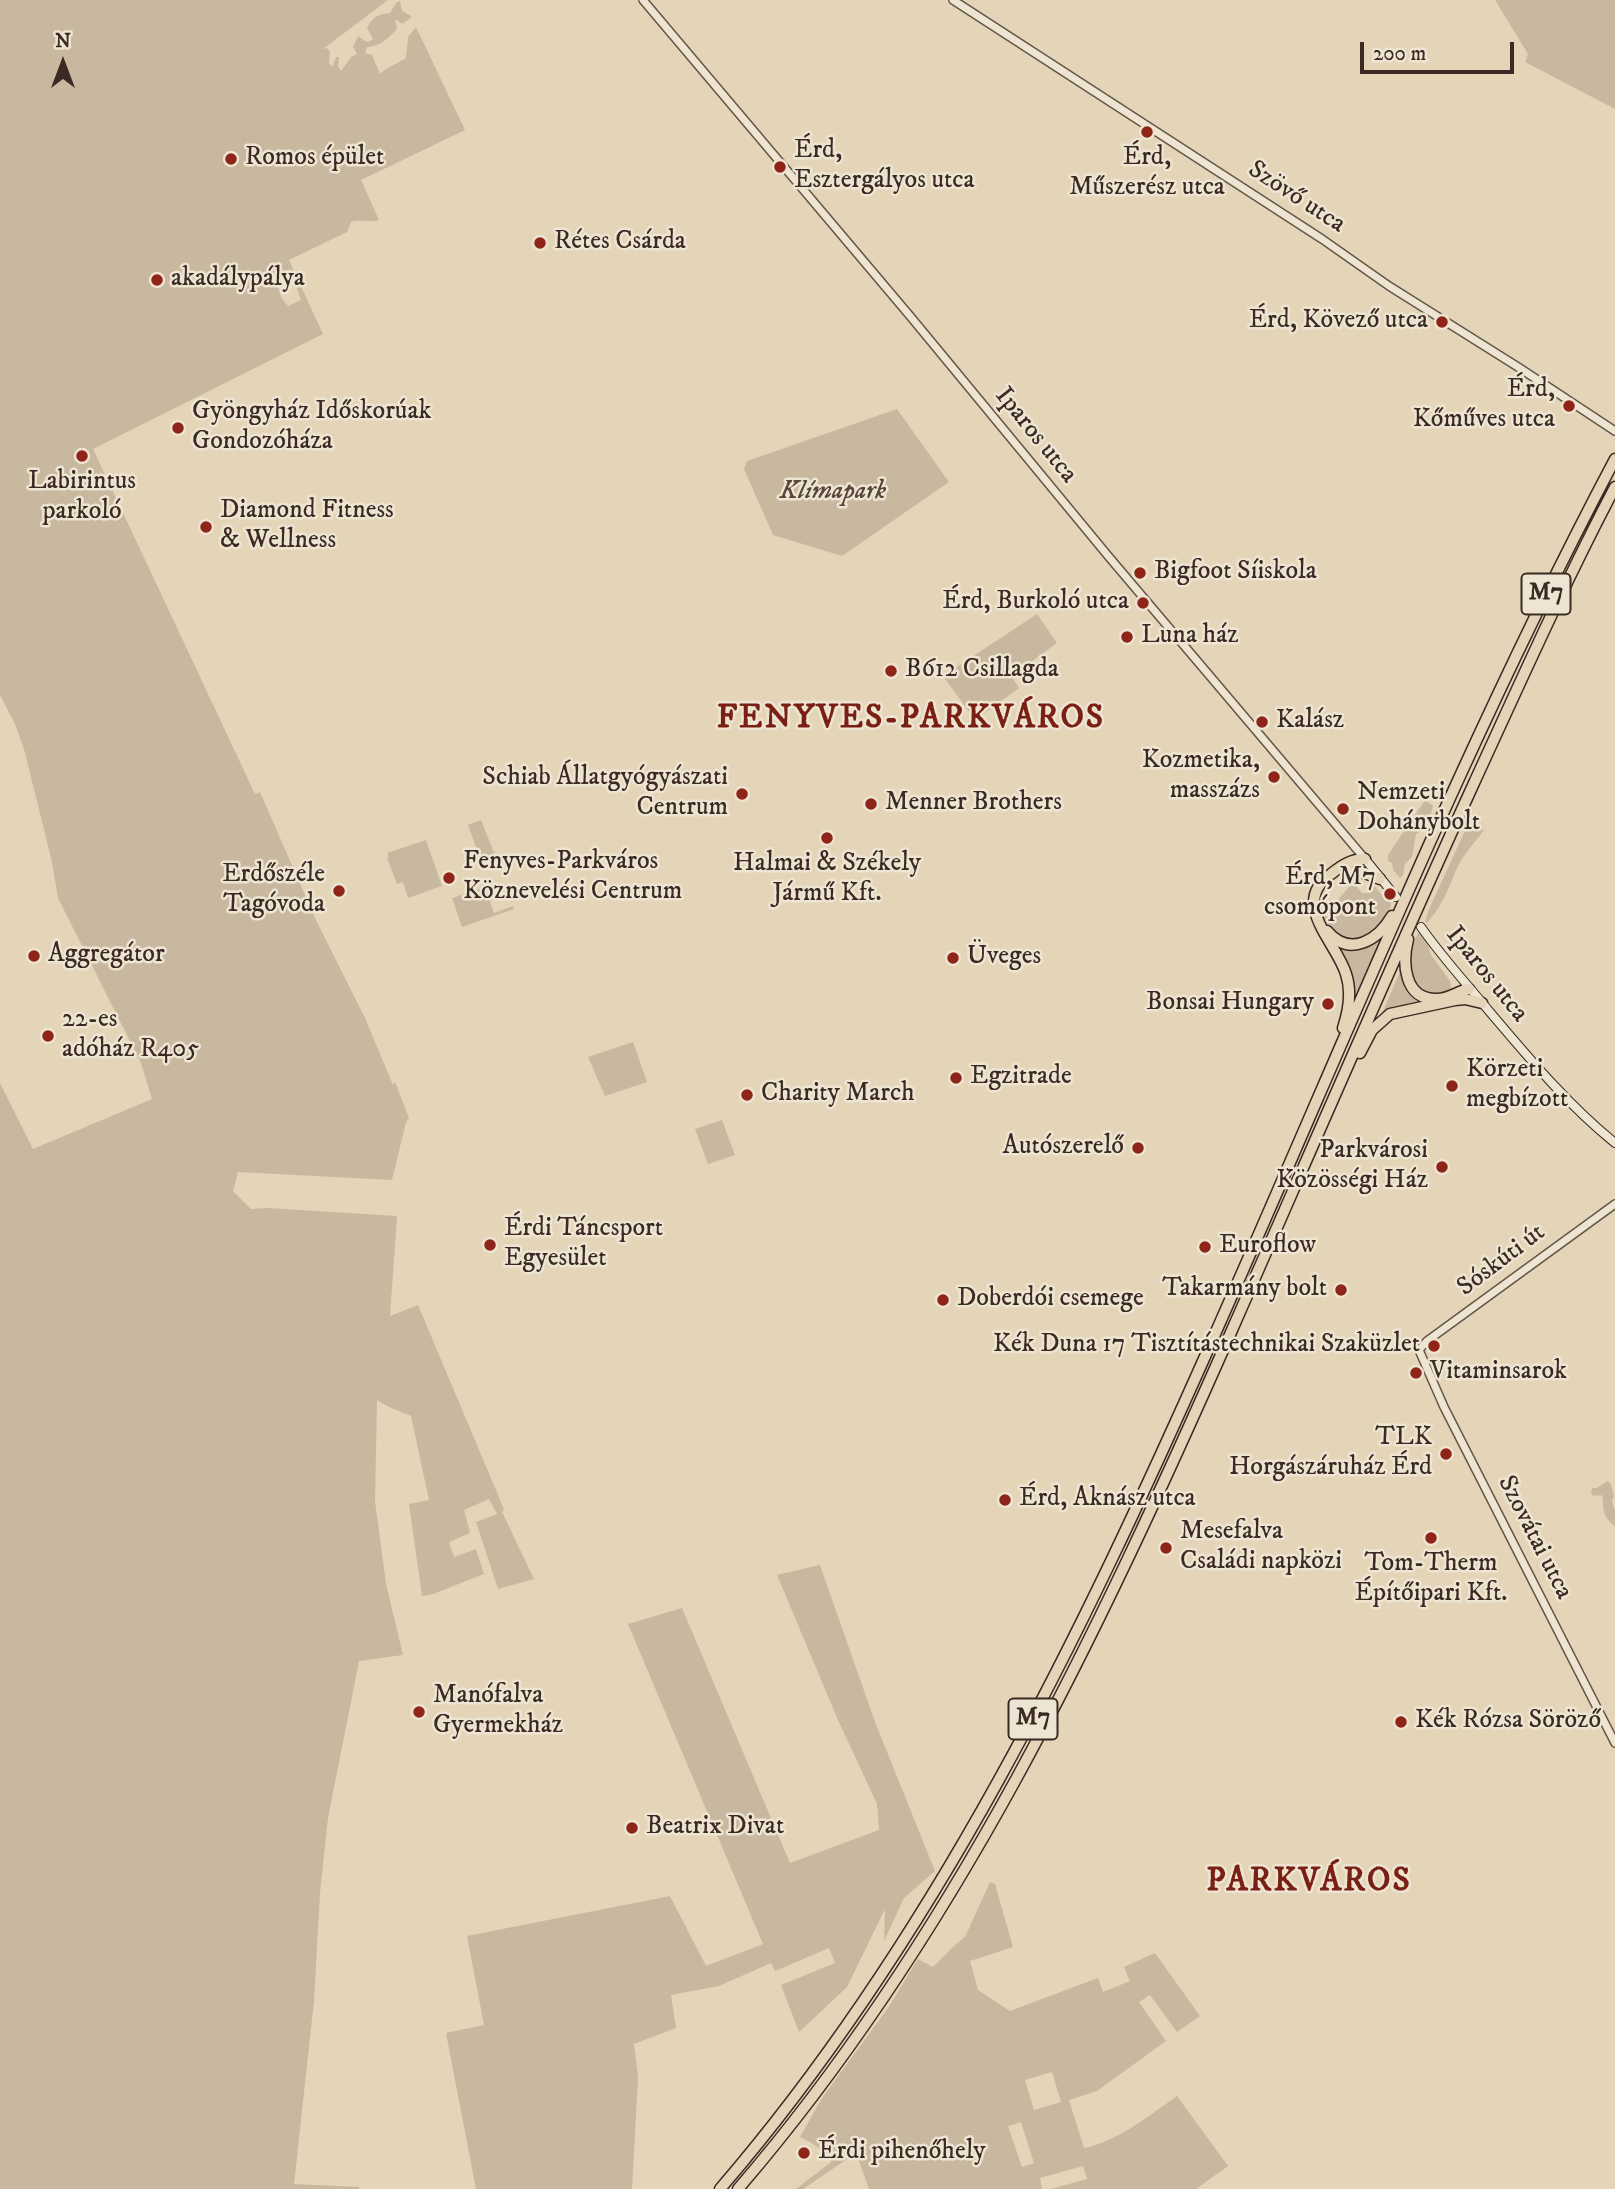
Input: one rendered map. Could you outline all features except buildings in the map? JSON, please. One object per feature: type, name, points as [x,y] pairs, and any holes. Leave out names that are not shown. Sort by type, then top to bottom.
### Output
[{"type":"highway","name":"M7","points":[[720,2189],[786,2108],[877,1983],[957,1855],[1018,1747],[1080,1626],[1153,1473],[1412,884],[1534,617],[1615,459]]},
{"type":"highway","name":"M7","points":[[738,2189],[828,2078],[904,1969],[1010,1791],[1063,1692],[1151,1512],[1510,700],[1615,486]]},
{"type":"highway","points":[[1353,846],[1348,867],[1325,885],[1319,898],[1318,910],[1322,924],[1330,936],[1349,944],[1364,943],[1379,935],[1412,884]]},
{"type":"highway","points":[[1325,1083],[1329,1061],[1344,1025],[1350,998],[1346,973],[1316,919],[1314,905],[1322,881],[1348,867],[1357,867],[1365,859]]},
{"type":"highway","points":[[1348,867],[1380,879]]},
{"type":"highway","points":[[1415,912],[1405,950],[1408,980],[1420,995],[1427,998],[1465,995],[1469,989]]},
{"type":"highway","points":[[1455,996],[1461,979]]},
{"type":"highway","points":[[1340,1084],[1354,1066],[1372,1030],[1383,1019],[1398,1012],[1455,996],[1482,1003]]},
{"type":"main road","name":"Iparos utca","points":[[1365,859],[1396,897]]},
{"type":"main road","name":"Iparos utca","points":[[1421,928],[1544,1076],[1613,1143]]},
{"type":"street","name":"Iparos utca","points":[[643,0],[1365,859]]},
{"type":"street","name":"Szövő utca","points":[[953,0],[1615,431]]},
{"type":"street","name":"Sóskúti út","points":[[1419,1350],[1427,1341],[1614,1205]]},
{"type":"street","name":"Szovátai utca","points":[[1419,1350],[1444,1408],[1615,1743]]},
{"type":"green space","points":[[0,0],[388,0],[323,49],[327,48],[330,52],[329,63],[332,67],[336,57],[339,57],[338,66],[341,71],[351,57],[357,54],[353,47],[358,36],[367,42],[371,41],[373,39],[367,28],[371,21],[379,15],[390,13],[400,1],[402,11],[411,18],[402,24],[395,21],[397,29],[379,44],[367,47],[365,53],[372,55],[380,74],[406,58],[408,37],[416,27],[465,130],[361,180],[379,220],[351,222],[347,232],[289,260],[323,334],[93,449],[255,794],[260,792],[315,918],[365,1018],[409,1118],[392,1180],[238,1172],[233,1191],[251,1209],[397,1216],[390,1316],[418,1305],[501,1502],[504,1510],[502,1512],[534,1579],[498,1589],[476,1522],[497,1514],[489,1499],[464,1510],[470,1533],[449,1542],[454,1557],[476,1549],[484,1574],[422,1596],[409,1504],[429,1500],[411,1416],[377,1400],[375,1501],[386,1584],[403,1655],[359,1661],[328,1818],[320,1893],[314,2001],[294,2184],[359,2189],[0,2189],[0,1083],[33,1149],[152,1099],[141,1063],[58,898],[52,862],[24,749],[0,695]],"holes":[[[290,269],[301,300],[288,306],[282,299],[276,282],[271,280],[275,275]]]},
{"type":"green space","points":[[1495,0],[1615,0],[1615,109],[1525,62],[1528,54]]},
{"type":"green space","name":"Klímapark","points":[[897,409],[949,482],[842,556],[773,535],[744,469],[747,461]]},
{"type":"green space","points":[[1037,614],[1057,643],[1031,662],[1022,675],[1013,679],[1019,688],[975,720],[943,676]]},
{"type":"green space","points":[[1425,800],[1433,806],[1432,810],[1425,826],[1416,834],[1412,857],[1405,864],[1400,878],[1393,870],[1392,863],[1388,861],[1388,855]]},
{"type":"green space","points":[[481,820],[499,865],[484,870],[468,825]]},
{"type":"green space","points":[[1470,820],[1484,830],[1462,858],[1441,904],[1427,923],[1425,921],[1429,909]]},
{"type":"green space","points":[[426,840],[442,886],[408,898],[403,882],[397,884],[387,853]]},
{"type":"green space","points":[[1372,883],[1391,902],[1388,915],[1381,926],[1372,934],[1360,938],[1337,934],[1328,925],[1322,911],[1327,917],[1334,917],[1338,910],[1337,901],[1349,887],[1355,885],[1362,893],[1370,893]]},
{"type":"green space","points":[[485,887],[494,913],[513,906],[514,909],[462,927],[452,898]]},
{"type":"green space","points":[[1419,931],[1431,955],[1450,981],[1451,988],[1445,995],[1422,992],[1410,978],[1411,948]]},
{"type":"green space","points":[[1382,939],[1353,1003],[1335,944]]},
{"type":"green space","points":[[1401,969],[1427,1002],[1381,1016]]},
{"type":"green space","points":[[633,1042],[647,1082],[605,1096],[588,1057]]},
{"type":"green space","points":[[722,1120],[735,1155],[708,1164],[695,1129]]},
{"type":"green space","points":[[1607,1481],[1611,1484],[1614,1496],[1612,1501],[1615,1526],[1604,1514],[1601,1495],[1593,1496],[1591,1492],[1592,1488],[1597,1488]]},
{"type":"green space","points":[[820,1565],[875,1722],[935,1871],[904,1898],[884,1941],[885,1909],[847,1987],[799,2032],[781,1985],[835,1963],[829,1948],[775,1971],[771,1963],[719,1986],[671,1995],[676,2028],[634,2044],[638,2077],[632,2189],[476,2189],[446,2033],[484,2025],[467,1936],[670,1896],[706,1966],[763,1944],[628,1624],[682,1608],[790,1863],[879,1830],[877,1804],[838,1720],[777,1575]]},
{"type":"green space","points":[[990,1882],[995,1884],[1013,1947],[970,1961],[978,1990],[1010,2011],[1098,1978],[1103,1992],[1130,1981],[1124,1967],[1155,1953],[1200,2016],[1177,2032],[1150,1995],[1139,2002],[1166,2041],[1097,2091],[1069,2100],[1084,2148],[1121,2134],[1177,2096],[1228,2166],[1196,2189],[1051,2189],[1087,2179],[1083,2166],[1040,2178],[1042,2189],[869,2189],[856,2153],[803,2189],[796,2189],[831,2162],[818,2147],[800,2137],[822,2098],[888,2008],[918,1959],[933,1967],[965,1937]],"holes":[[[1052,2072],[1061,2102],[1034,2110],[1025,2080]],[[1021,2122],[1034,2163],[1022,2167],[1008,2126]]]},
{"type":"place","name":"Érd, Műszerész utca","points":[[1147,132]]},
{"type":"place","name":"Romos épület","points":[[231,159]]},
{"type":"place","name":"Érd, Esztergályos utca","points":[[780,167]]},
{"type":"place","name":"Rétes Csárda","points":[[540,243]]},
{"type":"place","name":"akadálypálya","points":[[157,280]]},
{"type":"place","name":"Érd, Kövező utca","points":[[1442,322]]},
{"type":"place","name":"Érd, Kőműves utca","points":[[1569,406]]},
{"type":"place","name":"Gyöngyház Időskorúak Gondozóháza","points":[[178,428]]},
{"type":"place","name":"Labirintus parkoló","points":[[82,456]]},
{"type":"place","name":"Diamond Fitness & Wellness","points":[[206,527]]},
{"type":"place","name":"Bigfoot Síiskola","points":[[1140,573]]},
{"type":"place","name":"Érd, Burkoló utca","points":[[1143,603]]},
{"type":"place","name":"Luna ház","points":[[1127,637]]},
{"type":"place","name":"B612 Csillagda","points":[[891,671]]},
{"type":"place","name":"Kalász","points":[[1262,722]]},
{"type":"place","name":"Kozmetika, masszázs","points":[[1274,777]]},
{"type":"place","name":"Schiab Állatgyógyászati Centrum","points":[[742,794]]},
{"type":"place","name":"Menner Brothers","points":[[871,804]]},
{"type":"place","name":"Nemzeti Dohánybolt","points":[[1343,809]]},
{"type":"place","name":"Halmai & Székely Jármű Kft.","points":[[827,838]]},
{"type":"place","name":"Fenyves-Parkváros Köznevelési Centrum","points":[[449,878]]},
{"type":"place","name":"Erdőszéle Tagóvoda","points":[[339,891]]},
{"type":"place","name":"Érd, M7 csomópont","points":[[1390,894]]},
{"type":"place","name":"Aggregátor","points":[[34,956]]},
{"type":"place","name":"Üveges","points":[[953,958]]},
{"type":"place","name":"Bonsai Hungary","points":[[1328,1004]]},
{"type":"place","name":"22-es adóház R405","points":[[48,1036]]},
{"type":"place","name":"Egzitrade","points":[[956,1078]]},
{"type":"place","name":"Körzeti megbízott","points":[[1452,1086]]},
{"type":"place","name":"Charity March","points":[[747,1095]]},
{"type":"place","name":"Autószerelő","points":[[1138,1148]]},
{"type":"place","name":"Parkvárosi Közösségi Ház","points":[[1442,1167]]},
{"type":"place","name":"Érdi Táncsport Egyesület","points":[[490,1245]]},
{"type":"place","name":"Euroflow","points":[[1205,1247]]},
{"type":"place","name":"Takarmány bolt","points":[[1341,1290]]},
{"type":"place","name":"Doberdói csemege","points":[[943,1300]]},
{"type":"place","name":"Kék Duna 17 Tisztítástechnikai Szaküzlet","points":[[1434,1346]]},
{"type":"place","name":"Vitaminsarok","points":[[1416,1373]]},
{"type":"place","name":"TLK Horgászáruház Érd","points":[[1446,1454]]},
{"type":"place","name":"Érd, Aknász utca","points":[[1005,1500]]},
{"type":"place","name":"Tom-Therm Építőipari Kft.","points":[[1431,1538]]},
{"type":"place","name":"Mesefalva Családi napközi","points":[[1166,1548]]},
{"type":"place","name":"Manófalva Gyermekház","points":[[419,1712]]},
{"type":"place","name":"Kék Rózsa Söröző","points":[[1401,1722]]},
{"type":"place","name":"Beatrix Divat","points":[[632,1828]]},
{"type":"place","name":"Érdi pihenőhely","points":[[804,2153]]},
{"type":"district","name":"FENYVES-PARKVÁROS","points":[[911,720]]},
{"type":"district","name":"PARKVÁROS","points":[[1309,1883]]}]
